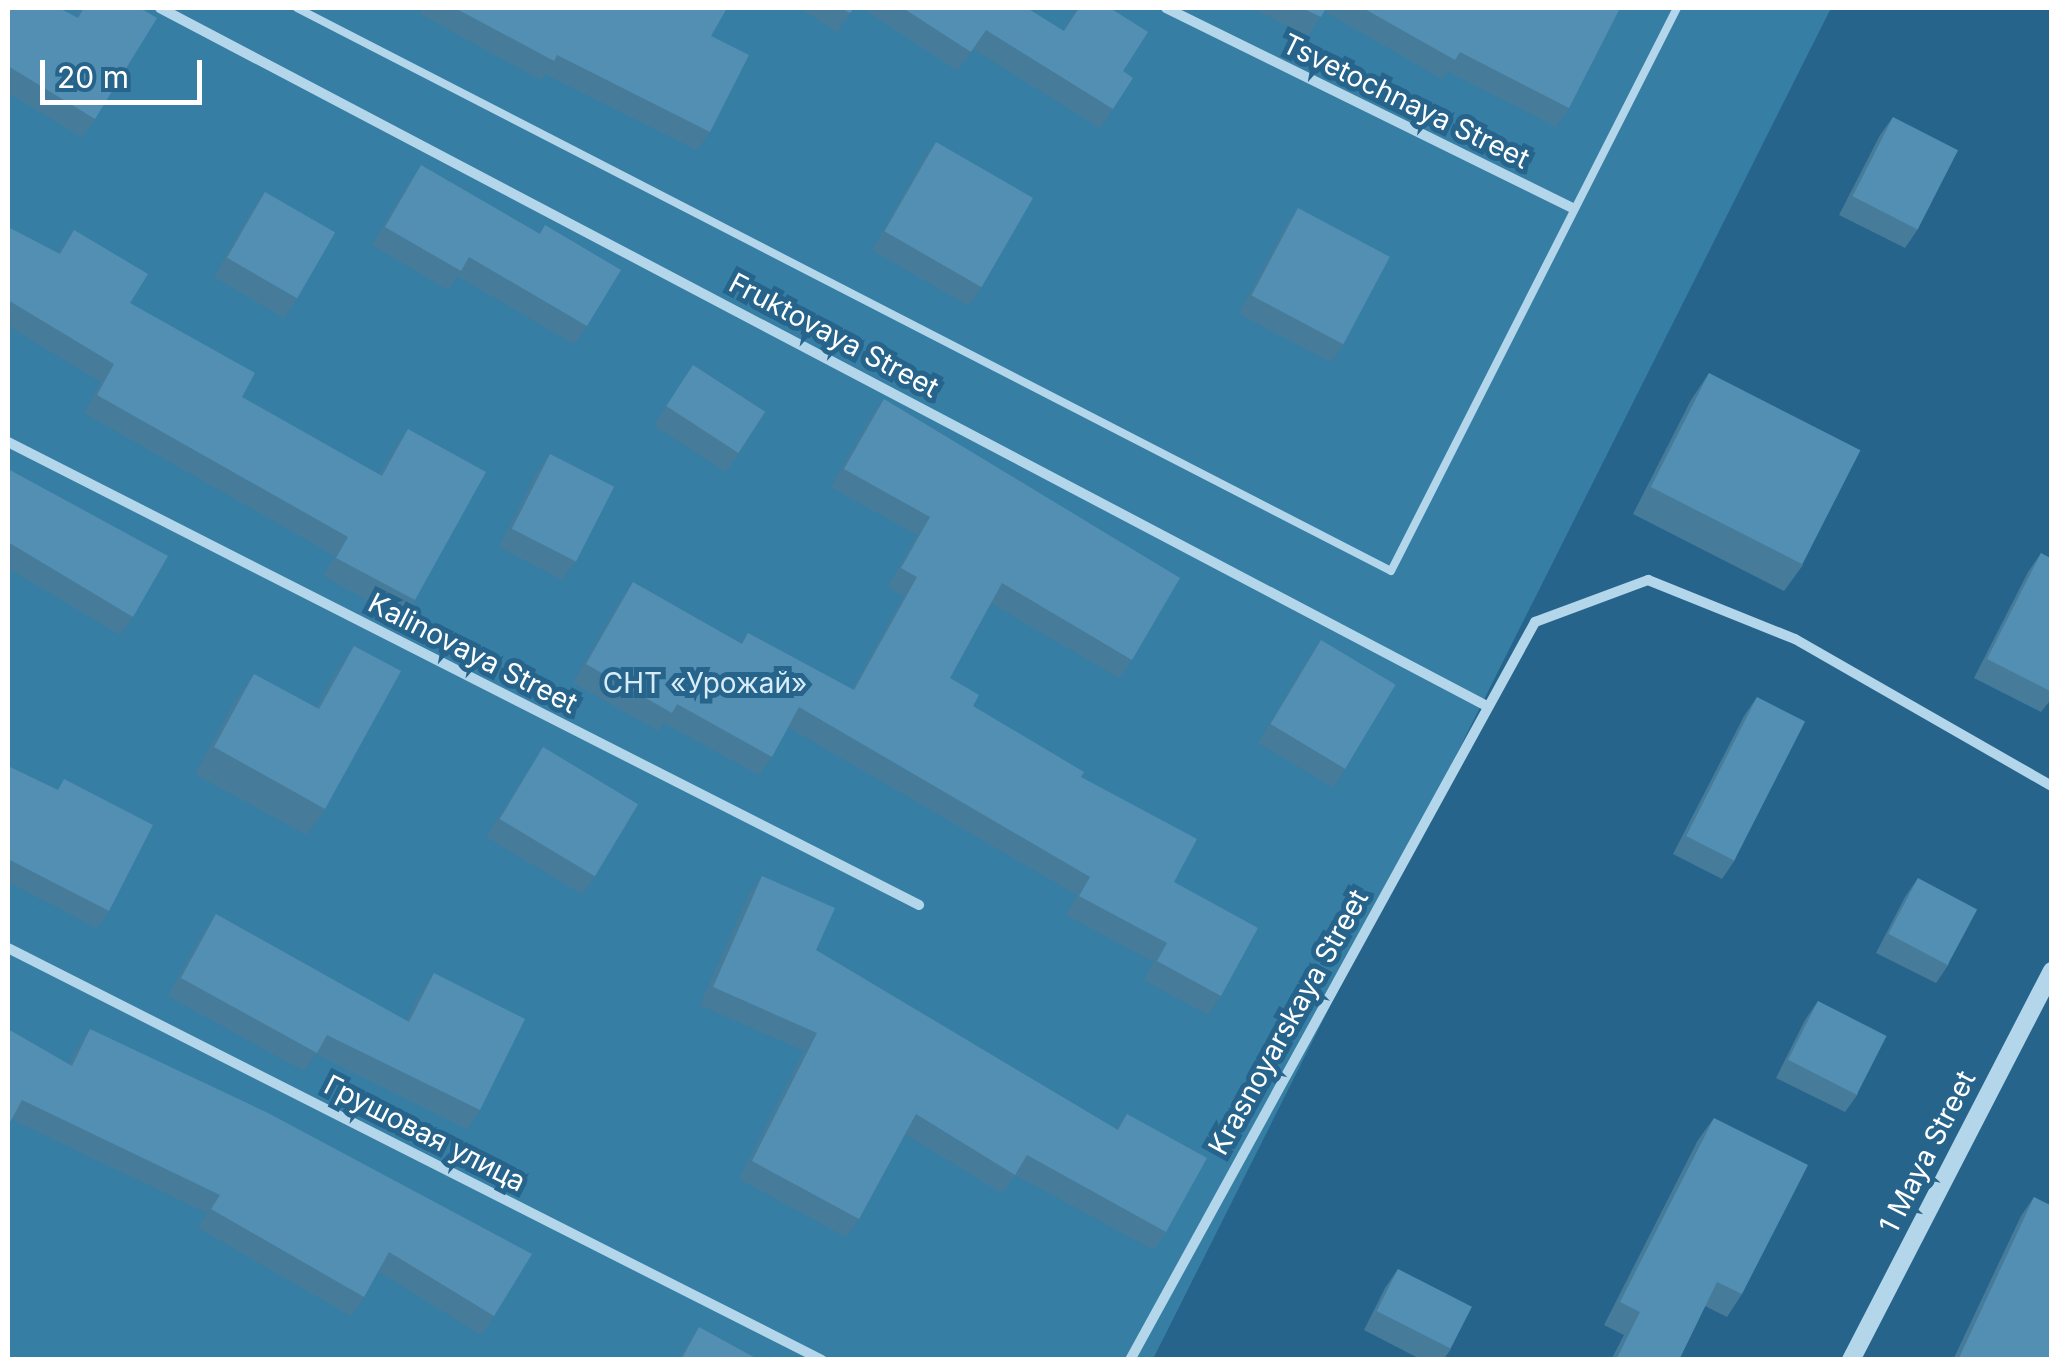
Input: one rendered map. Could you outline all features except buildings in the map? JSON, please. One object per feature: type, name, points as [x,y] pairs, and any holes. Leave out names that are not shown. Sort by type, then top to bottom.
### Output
[{"type":"street","name":"Fruktovaya Street","points":[[160,8],[1486,705]]},
{"type":"street","name":"Tsvetochnaya Street","points":[[1166,8],[1573,208]]},
{"type":"street","name":"Kalinovaya Street","points":[[8,442],[919,906]]},
{"type":"street","name":"Krasnoyarskaya Street","points":[[1130,1360],[1486,705],[1535,622],[1648,580],[1795,638],[2052,786]]},
{"type":"street","name":"Грушовая улица","points":[[8,948],[822,1360]]},
{"type":"street","name":"1 Maya Street","points":[[1851,1360],[2052,970]]},
{"type":"lane","points":[[296,8],[1391,571],[1678,8]]},
{"type":"green space","name":"СНТ «Урожай»","points":[[8,8],[1831,8],[1153,1359],[8,1360]]}]
